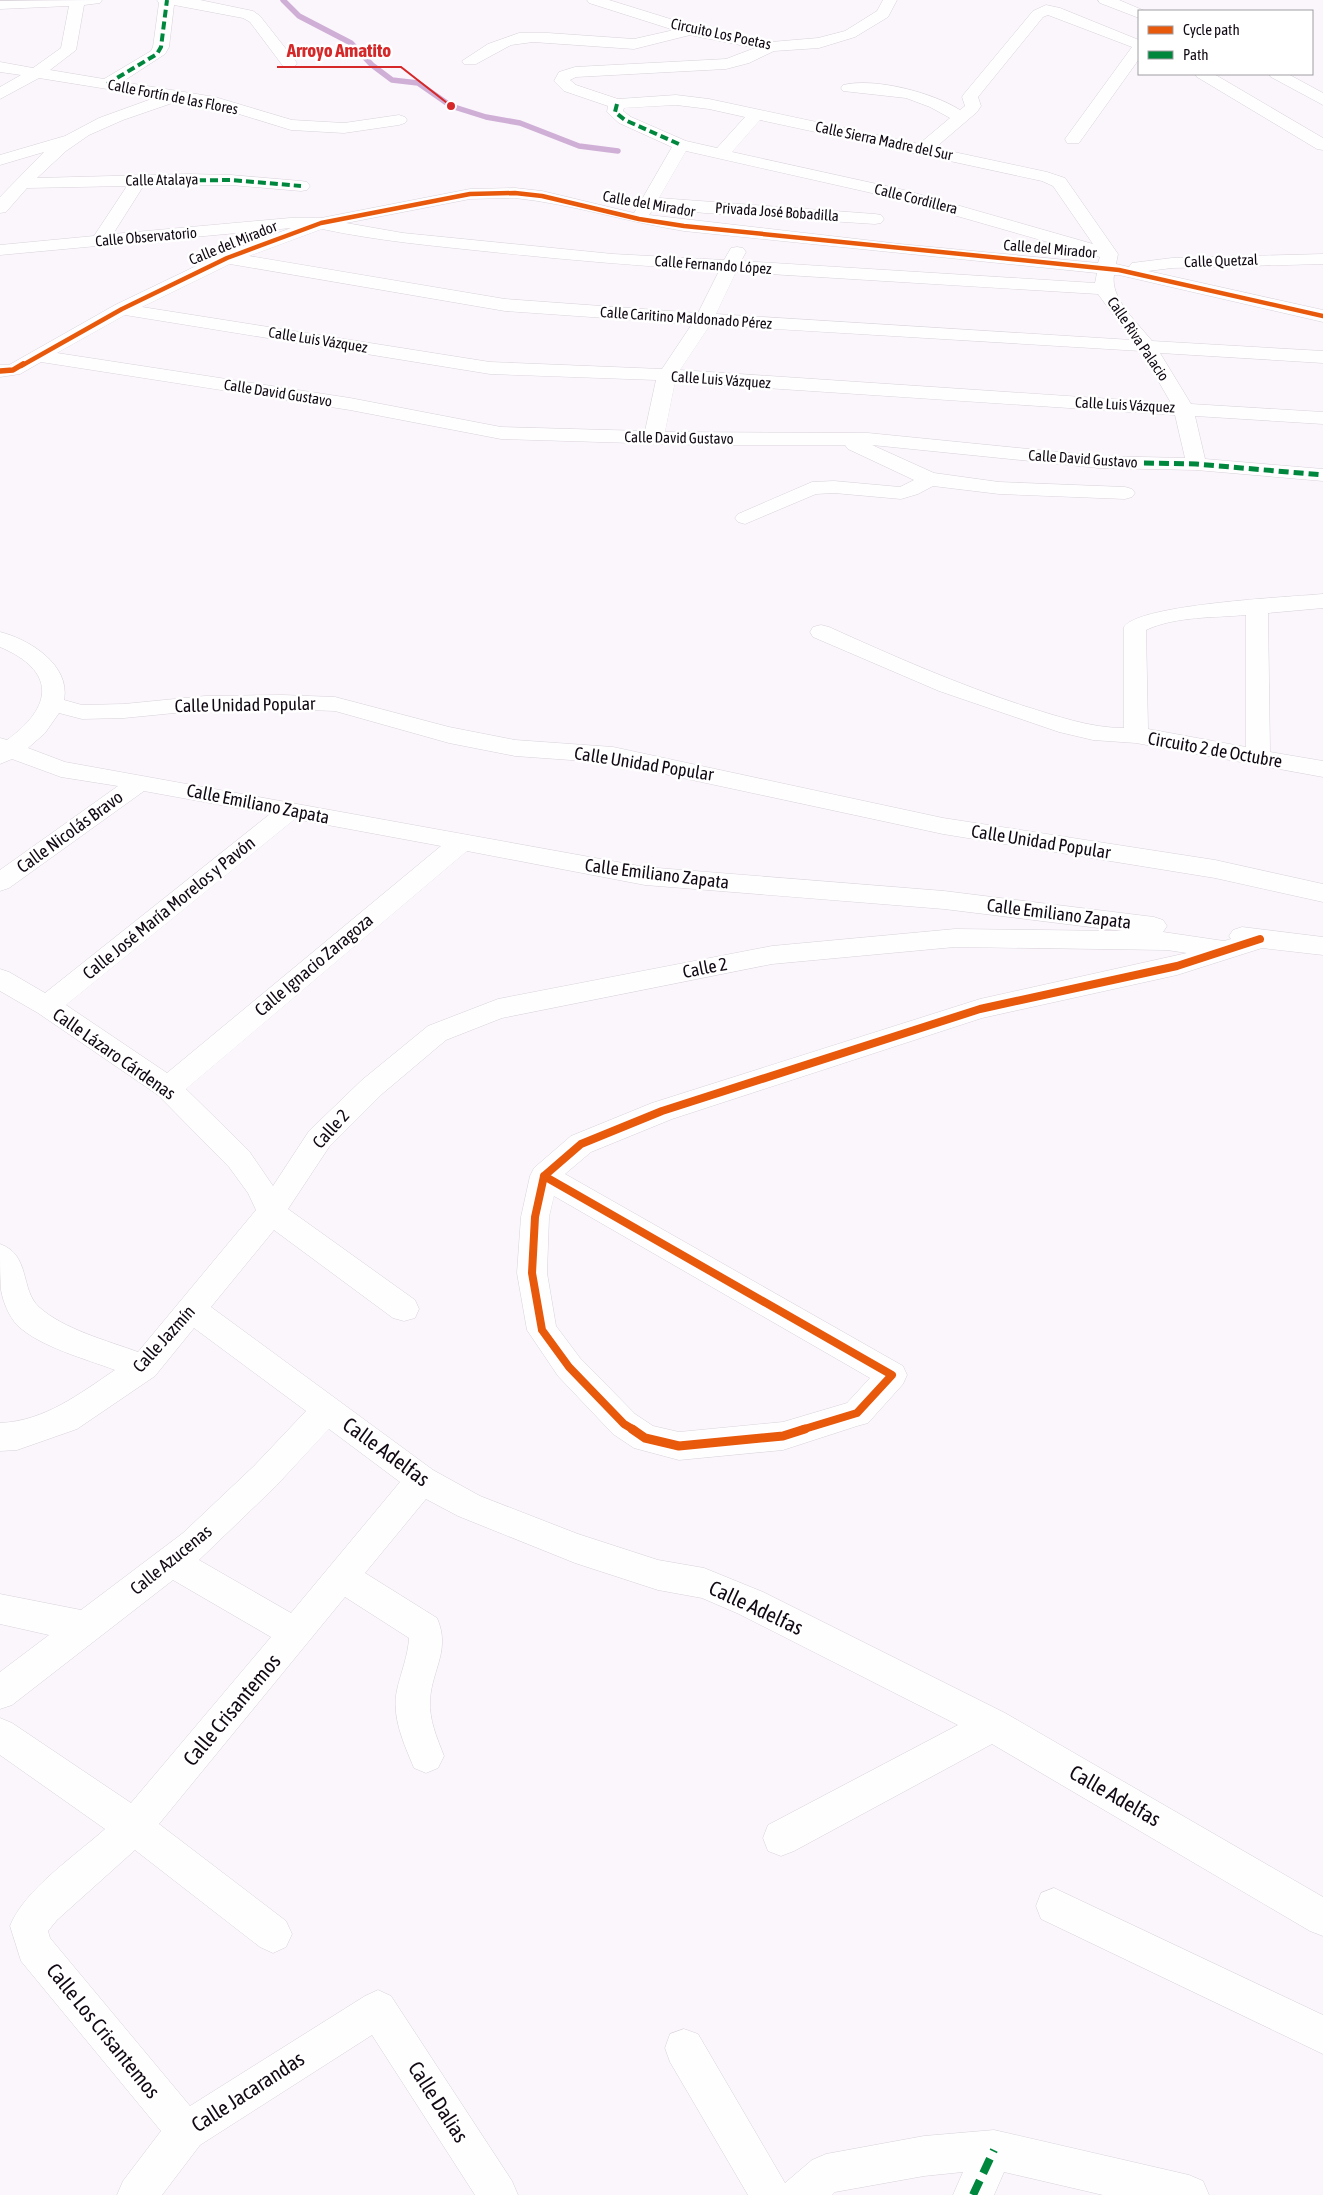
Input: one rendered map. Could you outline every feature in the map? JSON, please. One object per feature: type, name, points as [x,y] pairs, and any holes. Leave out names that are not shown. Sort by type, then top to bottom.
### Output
[{"type":"street","points":[[0,94],[36,73],[68,50],[78,0]]},
{"type":"street","points":[[0,5],[96,0]]},
{"type":"street","points":[[107,84],[157,54],[161,47],[165,0],[188,2],[248,14],[255,19],[289,63]]},
{"type":"street","name":"Circuito Los Poetas","points":[[594,0],[690,30],[771,47],[818,43],[850,34],[882,14],[890,0]]},
{"type":"street","points":[[1105,0],[1138,13]]},
{"type":"street","points":[[923,149],[973,106],[970,97],[1038,14],[1046,10],[1055,11],[1138,46]]},
{"type":"street","points":[[470,60],[493,46],[518,38],[544,37],[635,44],[690,30]]},
{"type":"street","points":[[618,104],[570,88],[562,81],[565,75],[575,72],[726,64],[743,60],[771,47]]},
{"type":"street","points":[[1073,139],[1138,47]]},
{"type":"street","name":"Calle Fortín de las Flores","points":[[0,67],[216,102],[291,124],[344,128],[399,120]]},
{"type":"street","points":[[1205,75],[1323,145]]},
{"type":"street","points":[[1279,75],[1323,100]]},
{"type":"street","points":[[849,88],[883,90],[925,98],[947,107],[961,118]]},
{"type":"street","points":[[0,160],[71,139],[100,123],[180,95]]},
{"type":"street","name":"Calle Sierra Madre del Sur","points":[[618,104],[676,100],[709,104],[1047,177],[1059,182],[1112,264]]},
{"type":"street","name":"Calle Cordillera","points":[[618,104],[615,112],[625,120],[681,145],[898,194],[1112,264]]},
{"type":"street","points":[[721,154],[756,114]]},
{"type":"street","points":[[0,208],[23,183],[71,139]]},
{"type":"street","points":[[638,219],[681,145]]},
{"type":"street","name":"Calle Atalaya","points":[[23,183],[232,180],[301,186]]},
{"type":"street","points":[[100,241],[138,181]]},
{"type":"street","name":"Calle del Mirador","points":[[0,371],[13,370],[122,309],[227,258],[322,223],[470,194],[515,193],[542,196],[638,219],[746,232],[1112,264],[1323,316]]},
{"type":"street","name":"Privada José Bobadilla","points":[[649,202],[705,208],[875,219]]},
{"type":"street","name":"Calle Observatorio","points":[[0,250],[290,223],[322,223]]},
{"type":"street","name":"Calle Fernando López","points":[[322,223],[394,237],[500,249],[730,267],[1106,289]]},
{"type":"street","points":[[654,438],[667,376],[704,320],[746,232]]},
{"type":"street","name":"Calle Caritino Maldonado Pérez","points":[[227,258],[505,305],[704,320],[948,333],[1148,348],[1323,357]]},
{"type":"street","name":"Calle Quetzal","points":[[1112,264],[1323,258]]},
{"type":"street","name":"Calle Riva Palacio","points":[[1112,264],[1104,282],[1108,297],[1148,348],[1184,408],[1196,464]]},
{"type":"street","name":"Calle Luis Vázquez","points":[[122,309],[490,368],[620,372],[959,396],[1184,408],[1323,418]]},
{"type":"street","name":"Calle David Gustavo","points":[[40,356],[350,404],[502,432],[654,438],[840,438],[1099,462],[1196,464],[1323,475]]},
{"type":"street","points":[[840,438],[929,479],[999,488],[1125,493]]},
{"type":"street","points":[[745,518],[812,488],[834,487],[901,493],[911,490],[929,479]]},
{"type":"street","name":"Circuito 2 de Octubre","points":[[1323,602],[1182,614],[1148,621],[1135,627],[1136,735],[1323,769]]},
{"type":"street","points":[[1257,607],[1258,757]]},
{"type":"street","points":[[821,632],[936,683],[1007,709],[1082,732],[1110,736],[1136,735]]},
{"type":"street","points":[[0,639],[31,655],[45,667],[54,689],[52,704],[42,721],[27,737],[3,750]]},
{"type":"street","name":"Calle Unidad Popular","points":[[52,704],[82,712],[124,711],[205,703],[282,702],[335,704],[449,735],[515,748],[613,755],[943,826],[1215,869],[1323,893]]},
{"type":"street","name":"Calle Emiliano Zapata","points":[[3,750],[61,769],[645,876],[944,900],[1323,946]]},
{"type":"street","name":"Calle Nicolás Bravo","points":[[0,882],[140,782]]},
{"type":"street","name":"Calle José María Morelos y Pavón","points":[[47,1006],[291,810]]},
{"type":"street","name":"Calle Ignacio Zaragoza","points":[[168,1088],[461,843]]},
{"type":"street","name":"Calle 2","points":[[272,1212],[319,1139],[372,1087],[437,1033],[498,1009],[772,955],[954,938],[1167,942],[1225,950]]},
{"type":"street","points":[[544,1176],[892,1375],[856,1413],[783,1436],[679,1446],[645,1438],[624,1424],[569,1368],[542,1330],[532,1273],[535,1217],[544,1176],[581,1144],[662,1111],[980,1009],[1177,966],[1260,939]]},
{"type":"street","name":"Calle Lázaro Cárdenas","points":[[0,979],[47,1006],[168,1088],[238,1158],[259,1187],[272,1212]]},
{"type":"street","points":[[272,1212],[404,1309]]},
{"type":"street","name":"Calle Jazmín","points":[[0,1437],[17,1436],[66,1419],[144,1367],[272,1212]]},
{"type":"street","points":[[0,1256],[8,1264],[27,1315],[43,1328],[144,1367]]},
{"type":"street","name":"Calle Adelfas","points":[[192,1310],[422,1480],[469,1506],[575,1548],[658,1575],[704,1583],[751,1603],[994,1725],[1323,1918]]},
{"type":"street","name":"Calle Azucenas","points":[[0,1694],[195,1543],[265,1476],[327,1410]]},
{"type":"street","name":"Calle Crisantemos","points":[[28,1926],[44,1907],[134,1827],[422,1480]]},
{"type":"street","points":[[171,1561],[295,1633]]},
{"type":"street","points":[[342,1577],[424,1629],[427,1641],[424,1662],[414,1692],[413,1716],[426,1756]]},
{"type":"street","points":[[0,1610],[85,1628]]},
{"type":"street","points":[[781,1838],[994,1725]]},
{"type":"street","points":[[0,1735],[134,1827],[273,1934]]},
{"type":"street","points":[[1054,1906],[1323,2035]]},
{"type":"street","name":"Calle Los Crisantemos","points":[[28,1926],[34,1948],[186,2131]]},
{"type":"street","name":"Calle Jacarandas","points":[[137,2195],[186,2131],[378,2008]]},
{"type":"street","name":"Calle Dalias","points":[[378,2008],[498,2195]]},
{"type":"street","points":[[684,2048],[770,2195]]},
{"type":"street","points":[[973,2195],[994,2150]]},
{"type":"street","points":[[800,2195],[826,2174],[924,2156],[994,2150],[1189,2195]]},
{"type":"waterway","points":[[283,0],[299,16],[351,43],[372,65],[392,80],[418,83],[451,106],[486,117],[520,123],[579,146],[618,151]]},
{"type":"marked path","points":[[107,84],[157,54],[161,47],[167,0]]},
{"type":"marked path","points":[[617,104],[615,112],[625,120],[681,145]]},
{"type":"marked path","points":[[138,181],[231,180],[301,186]]},
{"type":"marked path","points":[[1099,462],[1196,464],[1323,475]]},
{"type":"marked path","points":[[973,2195],[994,2150]]},
{"type":"cycle path","points":[[0,371],[13,370],[122,309],[227,258],[321,223],[470,194],[515,193],[542,196],[639,219],[684,226],[1119,270],[1323,316]]},
{"type":"cycle path","points":[[544,1176],[892,1375],[857,1413],[783,1436],[679,1446],[645,1438],[624,1424],[569,1367],[542,1330],[532,1273],[535,1217],[544,1176],[581,1144],[662,1111],[980,1009],[1177,966],[1260,939]]},
{"type":"place","name":"Arroyo Amatito","points":[[451,106]]}]
